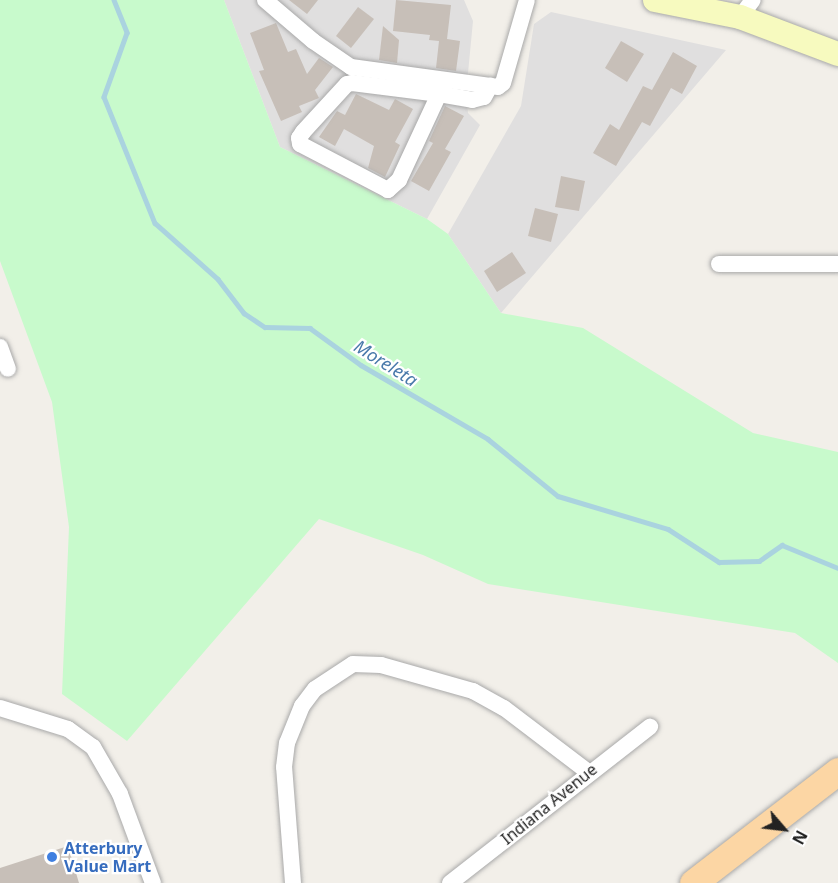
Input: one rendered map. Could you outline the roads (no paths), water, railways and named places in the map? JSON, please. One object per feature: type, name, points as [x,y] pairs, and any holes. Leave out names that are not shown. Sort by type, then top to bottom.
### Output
[{"type":"main road","points":[[693,883],[838,771]]},
{"type":"main road","points":[[718,883],[838,791]]},
{"type":"street","points":[[265,0],[286,20],[351,67],[497,85]]},
{"type":"street","points":[[439,94],[399,180],[388,190],[300,144],[299,138],[347,84],[439,94],[472,100],[484,97],[497,85],[527,0]]},
{"type":"street","points":[[655,0],[746,8],[838,54]]},
{"type":"street","points":[[720,264],[838,264]]},
{"type":"street","points":[[0,347],[8,369]]},
{"type":"street","points":[[293,883],[284,767],[287,743],[302,706],[315,689],[353,664],[381,665],[481,695],[588,772]]},
{"type":"street","points":[[0,708],[68,729],[98,753],[120,794],[153,883]]},
{"type":"street","name":"Indiana Avenue","points":[[450,883],[588,772],[650,726]]},
{"type":"street","points":[[145,862],[147,883]]},
{"type":"waterway","name":"Moreleta","points":[[114,0],[127,33],[104,97],[155,223],[218,279],[244,313],[265,327],[310,328],[361,365],[488,439],[558,496],[668,529],[719,562],[759,561],[782,545],[838,568]]},
{"type":"place","name":"Atterbury Value Mart","points":[[52,857]]}]
